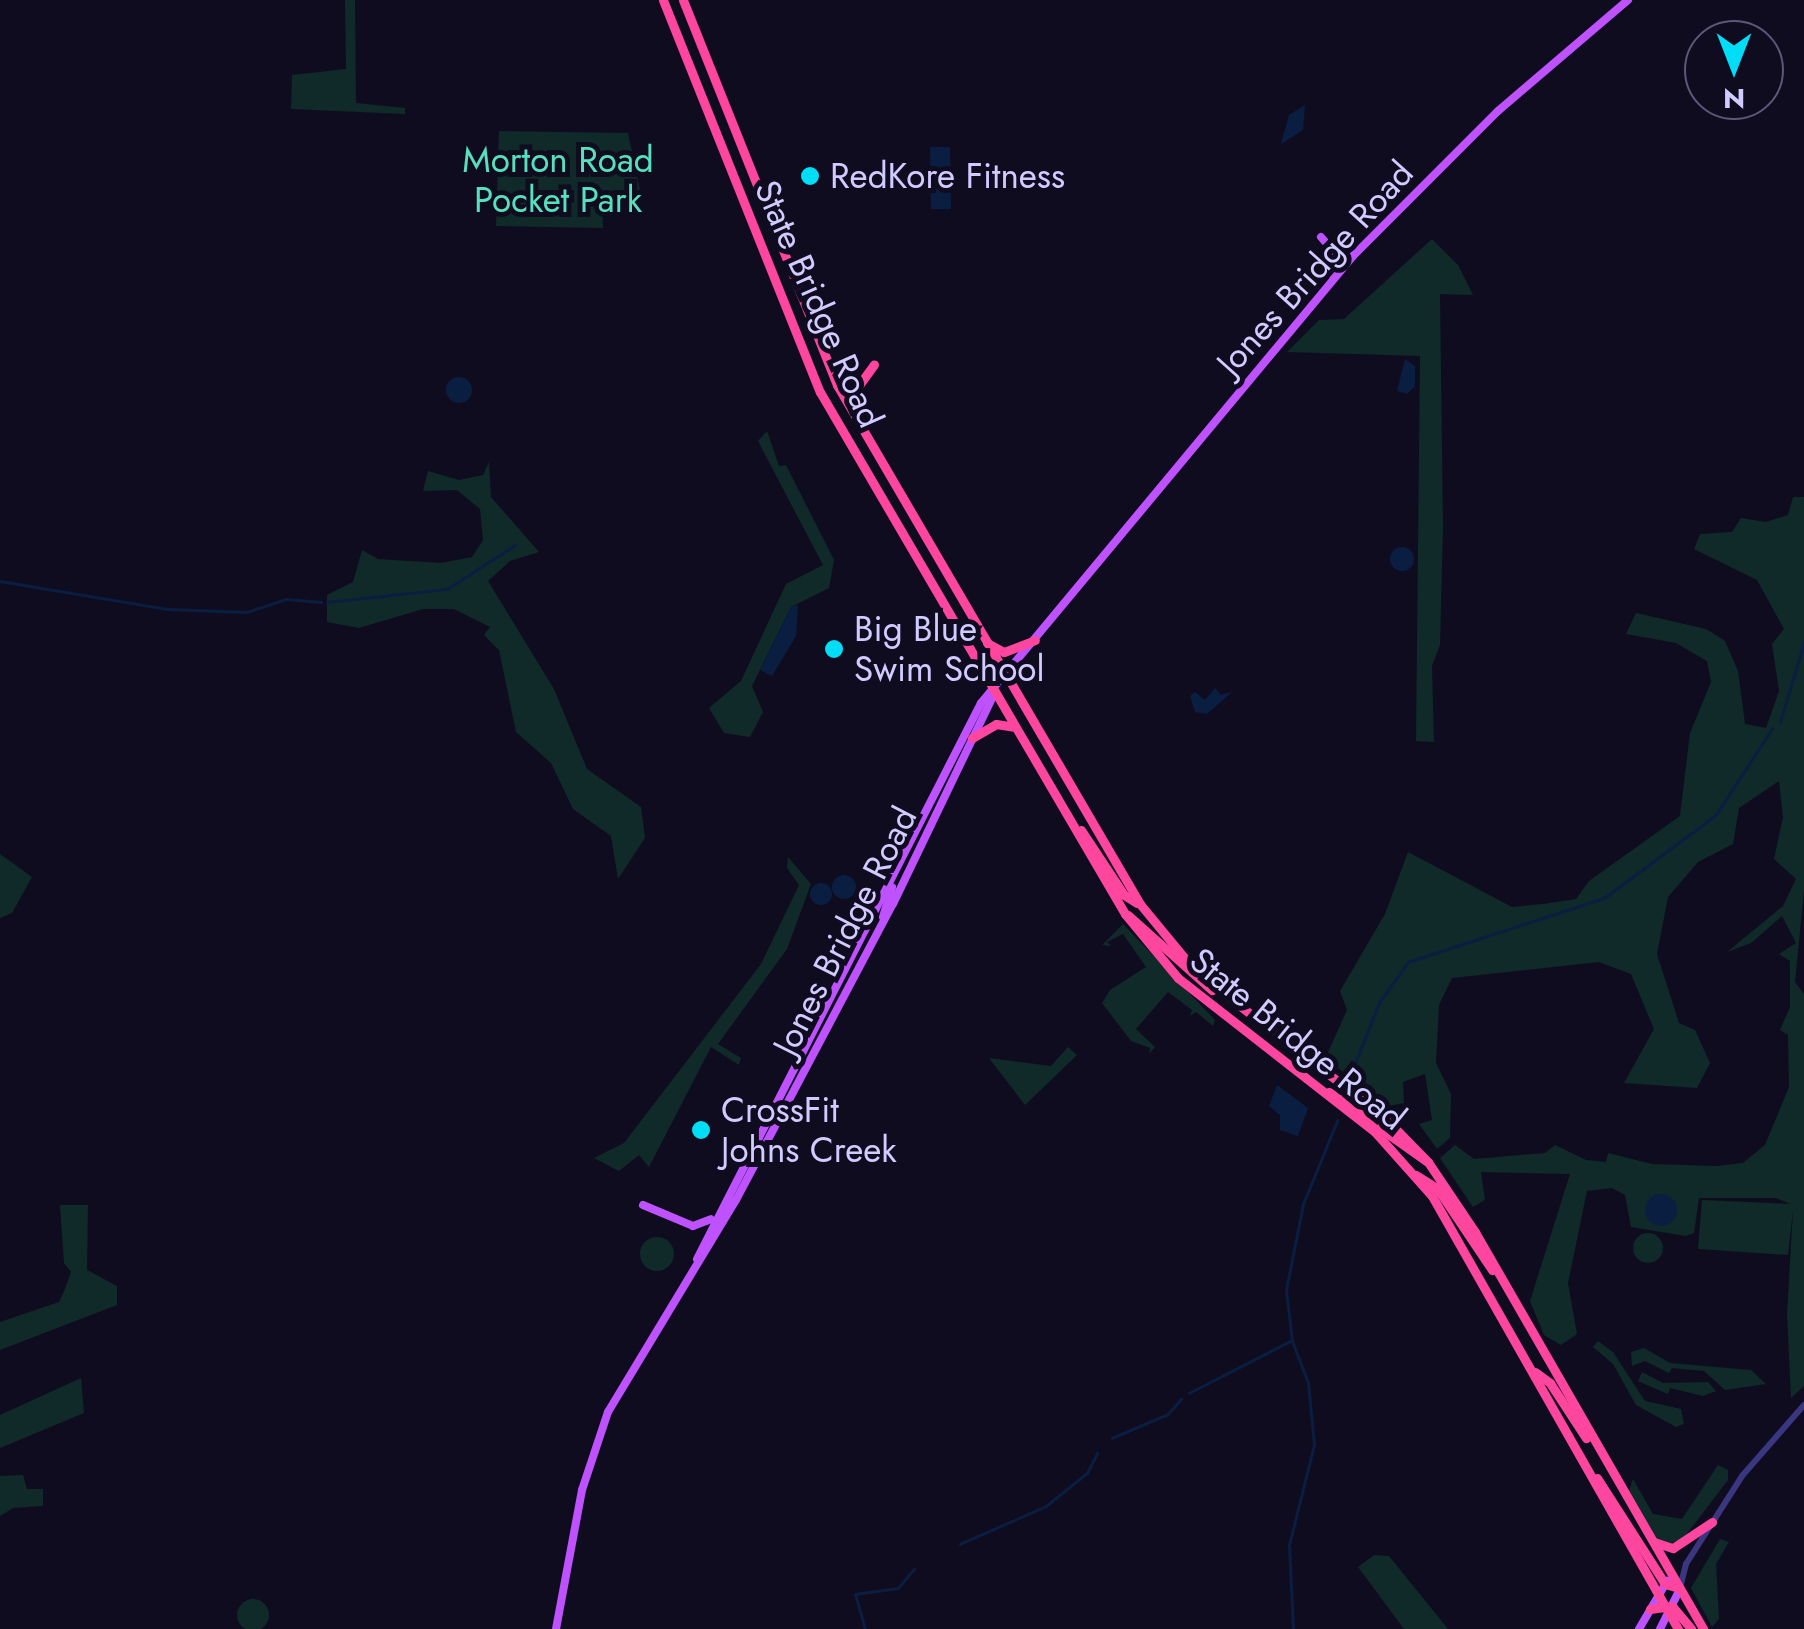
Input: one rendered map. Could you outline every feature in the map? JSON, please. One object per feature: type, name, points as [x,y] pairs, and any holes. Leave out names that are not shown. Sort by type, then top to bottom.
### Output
[{"type":"highway","name":"State Bridge Road","points":[[663,0],[820,392],[1126,914],[1178,978],[1375,1132],[1414,1174],[1532,1371],[1678,1629]]},
{"type":"highway","name":"State Bridge Road","points":[[684,0],[804,309],[876,454],[1140,904],[1196,972],[1382,1115],[1428,1162],[1504,1284],[1649,1537],[1668,1580],[1680,1588],[1704,1629]]},
{"type":"highway","name":"State Bridge Road","points":[[874,364],[852,400],[876,454]]},
{"type":"highway","points":[[985,641],[1004,652],[1035,640]]},
{"type":"highway","points":[[994,692],[1014,691]]},
{"type":"highway","points":[[972,738],[996,724],[1014,727]]},
{"type":"highway","points":[[1064,810],[1124,895],[1140,904]]},
{"type":"highway","points":[[1126,914],[1190,976],[1235,1004]]},
{"type":"highway","points":[[1312,1084],[1353,1104],[1428,1162]]},
{"type":"highway","points":[[1414,1174],[1437,1188],[1504,1284]]},
{"type":"highway","points":[[1532,1371],[1550,1382],[1602,1458]]},
{"type":"highway","points":[[1592,1476],[1613,1496],[1668,1580]]},
{"type":"highway","points":[[1649,1537],[1672,1548],[1712,1522]]},
{"type":"highway","points":[[1650,1609],[1665,1604],[1692,1629]]},
{"type":"main road","name":"Jones Bridge Road","points":[[696,1259],[981,703],[1334,278],[1498,111],[1628,0]]},
{"type":"main road","points":[[1321,237],[1333,251],[1334,278]]},
{"type":"main road","name":"Jones Bridge Road","points":[[556,1629],[597,1440],[696,1259],[736,1200],[918,852],[994,692]]},
{"type":"main road","points":[[918,852],[932,796]]},
{"type":"main road","points":[[882,922],[908,846]]},
{"type":"main road","points":[[643,1205],[693,1226],[706,1224],[742,1169]]},
{"type":"main road","points":[[1660,1629],[1668,1580]]},
{"type":"main road","points":[[1665,1604],[1680,1588]]},
{"type":"main road","points":[[1638,1629],[1650,1609]]},
{"type":"street","points":[[1668,1580],[1686,1564],[1754,1460],[1804,1406]]},
{"type":"street","points":[[1680,1588],[1686,1564]]},
{"type":"green space","points":[[345,0],[355,0],[356,103],[405,108],[405,114],[291,109],[292,75],[346,69]]},
{"type":"green space","name":"Morton Road Pocket Park","points":[[499,131],[628,133],[641,196],[602,197],[603,228],[496,226]]},
{"type":"green space","points":[[1432,239],[1458,265],[1473,295],[1440,294],[1443,527],[1440,645],[1432,666],[1434,742],[1416,741],[1420,356],[1287,352],[1319,320],[1344,319]]},
{"type":"green space","points":[[767,431],[779,466],[786,465],[834,560],[829,588],[791,607],[752,686],[763,712],[750,737],[724,733],[709,708],[741,681],[786,584],[823,565],[758,441]]},
{"type":"green space","points":[[489,462],[491,497],[539,552],[510,561],[488,581],[554,689],[587,769],[641,807],[645,838],[618,879],[611,836],[573,809],[551,763],[516,732],[499,650],[484,635],[490,627],[454,609],[423,609],[359,628],[327,622],[327,595],[353,582],[362,550],[378,559],[441,563],[472,557],[483,540],[480,509],[457,490],[423,491],[428,471],[459,480],[483,475]]},
{"type":"green space","points":[[1793,497],[1804,497],[1804,890],[1795,982],[1804,994],[1804,1386],[1791,1398],[1787,1314],[1793,1210],[1788,1255],[1698,1249],[1702,1200],[1790,1204],[1776,1198],[1699,1198],[1694,1233],[1686,1236],[1631,1227],[1625,1195],[1612,1188],[1587,1191],[1568,1283],[1577,1334],[1561,1345],[1544,1335],[1530,1301],[1570,1174],[1481,1172],[1485,1200],[1473,1207],[1440,1158],[1455,1145],[1474,1159],[1545,1153],[1555,1145],[1586,1160],[1606,1162],[1608,1153],[1652,1164],[1717,1166],[1743,1163],[1765,1145],[1789,1087],[1788,1035],[1780,1030],[1790,1007],[1790,961],[1779,954],[1796,943],[1782,916],[1751,943],[1727,952],[1783,906],[1796,879],[1774,859],[1783,817],[1779,781],[1739,808],[1733,844],[1698,862],[1668,897],[1657,954],[1679,1023],[1695,1030],[1710,1063],[1697,1088],[1624,1083],[1654,1029],[1631,974],[1599,962],[1452,978],[1439,1005],[1436,1063],[1451,1094],[1450,1138],[1437,1149],[1419,1124],[1432,1120],[1425,1074],[1403,1082],[1404,1103],[1389,1106],[1325,1059],[1347,1010],[1340,991],[1385,914],[1408,852],[1512,907],[1543,904],[1576,899],[1589,881],[1680,816],[1690,733],[1711,682],[1707,661],[1676,643],[1626,634],[1636,613],[1706,629],[1725,641],[1738,671],[1745,724],[1766,728],[1779,691],[1772,644],[1784,629],[1757,580],[1694,549],[1700,534],[1732,532],[1741,518],[1766,522],[1788,515]]},
{"type":"green space","points":[[0,854],[32,877],[12,913],[0,918]]},
{"type":"green space","points":[[788,857],[811,884],[787,949],[718,1044],[741,1058],[739,1065],[711,1047],[649,1167],[639,1155],[619,1171],[594,1158],[624,1143],[761,964],[799,885],[787,868]]},
{"type":"green space","points":[[1123,924],[1215,1020],[1213,1026],[1196,1012],[1190,1016],[1192,1010],[1168,992],[1136,1029],[1155,1047],[1149,1054],[1150,1048],[1131,1041],[1102,1003],[1110,990],[1146,967],[1123,934],[1107,942],[1111,946],[1102,945]]},
{"type":"green space","points":[[1068,1047],[1077,1055],[1025,1105],[989,1058],[1051,1066]]},
{"type":"green space","points":[[60,1205],[88,1205],[87,1270],[117,1286],[117,1305],[0,1350],[0,1322],[59,1302],[65,1289],[71,1272],[64,1263]]},
{"type":"green space","points":[[1648,1233],[1659,1237],[1663,1248],[1659,1259],[1648,1263],[1637,1259],[1633,1248],[1637,1237]]},
{"type":"green space","points":[[657,1237],[669,1242],[674,1254],[669,1266],[657,1271],[645,1266],[640,1254],[645,1242]]},
{"type":"green space","points":[[1598,1341],[1613,1352],[1645,1401],[1681,1409],[1684,1424],[1676,1427],[1636,1405],[1613,1364],[1593,1347]]},
{"type":"green space","points":[[1644,1348],[1670,1363],[1751,1370],[1766,1384],[1725,1390],[1704,1371],[1672,1368],[1669,1373],[1645,1361],[1632,1366],[1631,1352]]},
{"type":"green space","points":[[1642,1372],[1663,1383],[1708,1382],[1716,1391],[1703,1396],[1670,1388],[1668,1394],[1638,1381]]},
{"type":"green space","points":[[81,1378],[84,1413],[0,1448],[0,1415]]},
{"type":"green space","points":[[1718,1465],[1728,1470],[1728,1480],[1683,1539],[1669,1544],[1655,1539],[1629,1491],[1633,1479],[1653,1514],[1682,1519]]},
{"type":"green space","points":[[23,1475],[27,1489],[43,1489],[43,1506],[13,1508],[0,1516],[0,1476]]},
{"type":"green space","points":[[1720,1539],[1729,1542],[1716,1564],[1719,1619],[1712,1627],[1691,1588]]},
{"type":"green space","points":[[1374,1555],[1389,1556],[1448,1629],[1404,1629],[1358,1567]]},
{"type":"green space","points":[[253,1599],[264,1604],[269,1615],[264,1626],[253,1631],[242,1626],[237,1615],[242,1604]]},
{"type":"water","points":[[1305,105],[1303,130],[1281,144],[1289,115]]},
{"type":"water","points":[[930,147],[950,147],[951,209],[931,209]]},
{"type":"water","points":[[1405,359],[1415,366],[1415,386],[1407,394],[1397,391]]},
{"type":"water","points":[[459,377],[468,381],[472,390],[468,399],[459,403],[450,399],[446,390],[450,381]]},
{"type":"water","points":[[1402,547],[1411,550],[1411,568],[1402,571],[1393,568],[1390,559],[1393,550]]},
{"type":"water","points":[[798,605],[796,636],[772,676],[760,670],[791,607]]},
{"type":"water","points":[[1215,688],[1221,695],[1232,692],[1207,714],[1195,712],[1190,696],[1195,692],[1205,700]]},
{"type":"water","points":[[844,875],[856,887],[844,899],[832,887]]},
{"type":"water","points":[[821,883],[829,886],[829,902],[821,905],[813,902],[810,894],[813,886]]},
{"type":"water","points":[[1277,1085],[1308,1108],[1298,1136],[1280,1130],[1280,1115],[1269,1106]]},
{"type":"water","points":[[1661,1194],[1672,1199],[1677,1210],[1672,1221],[1661,1226],[1650,1221],[1645,1210],[1650,1199]]},
{"type":"waterway","points":[[327,602],[447,589],[515,545]]},
{"type":"waterway","points":[[0,581],[168,609],[247,612],[286,599],[321,602]]},
{"type":"waterway","points":[[1780,722],[1804,642]]},
{"type":"waterway","points":[[1352,1071],[1379,1003],[1408,962],[1604,898],[1715,816],[1772,729]]},
{"type":"waterway","points":[[1293,1629],[1289,1545],[1314,1445],[1308,1383],[1292,1341],[1286,1290],[1303,1204],[1337,1121]]},
{"type":"waterway","points":[[1189,1393],[1290,1341]]},
{"type":"waterway","points":[[1112,1438],[1168,1414],[1181,1399]]},
{"type":"waterway","points":[[960,1544],[1046,1506],[1087,1473],[1097,1453]]},
{"type":"waterway","points":[[865,1629],[855,1594],[898,1588],[914,1569]]},
{"type":"place","name":"RedKore Fitness","points":[[810,176]]},
{"type":"place","name":"Big Blue Swim School","points":[[834,649]]},
{"type":"place","name":"CrossFit Johns Creek","points":[[701,1130]]}]
